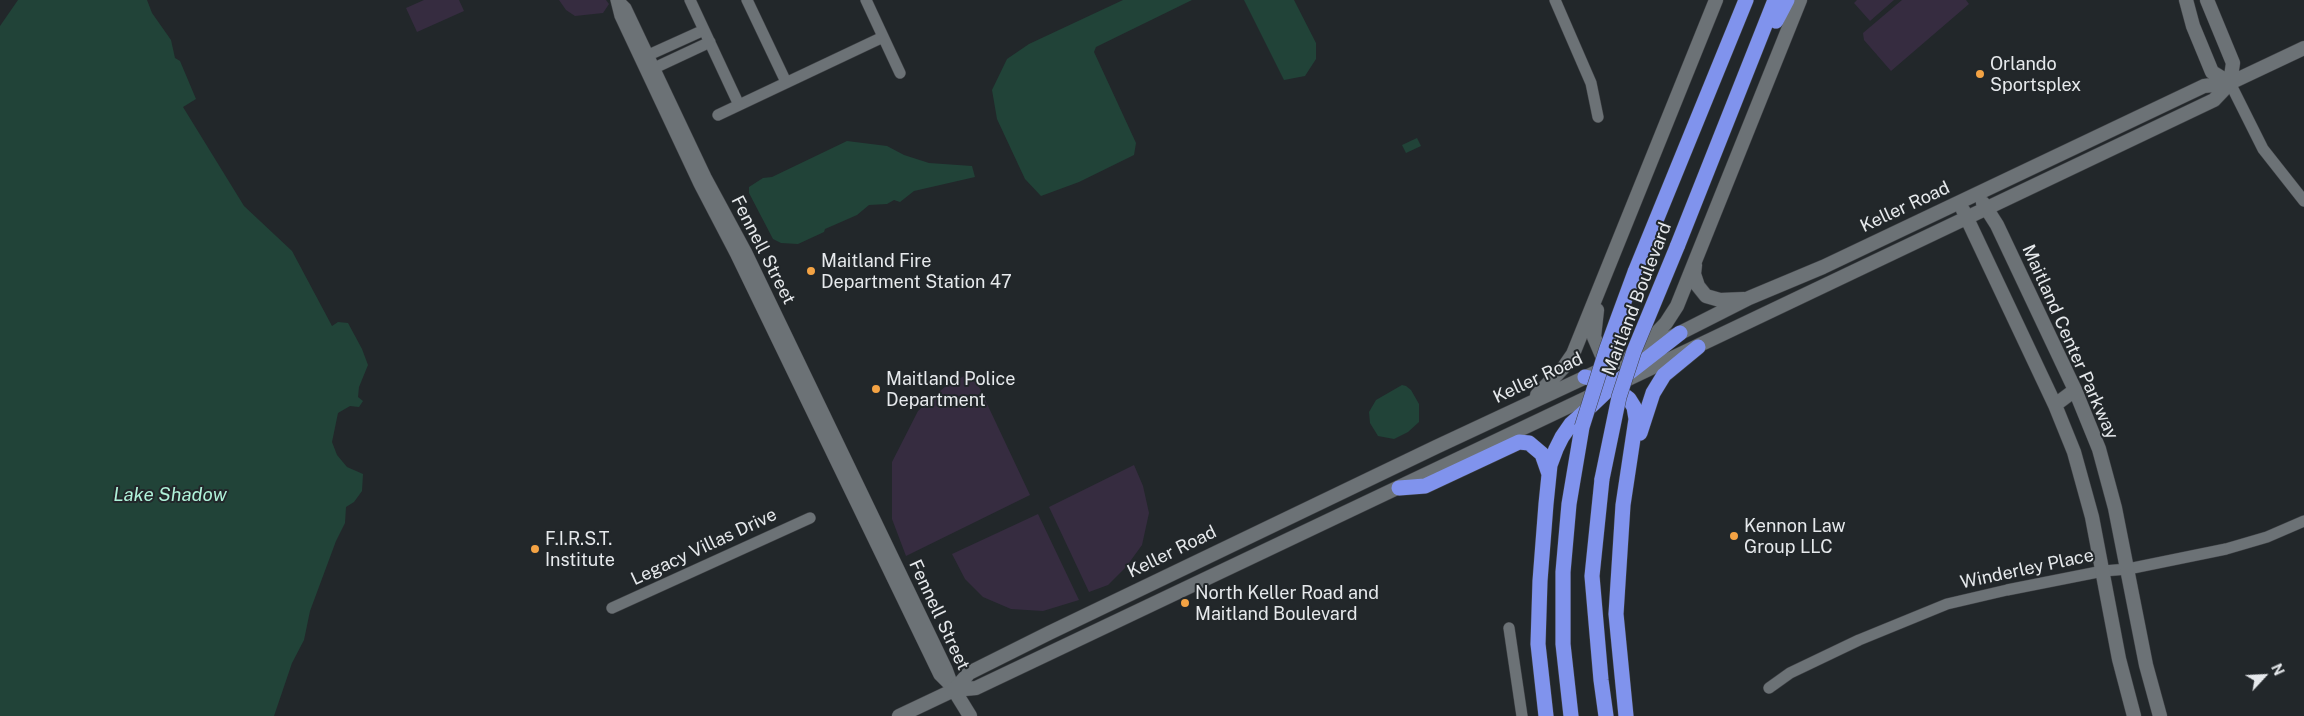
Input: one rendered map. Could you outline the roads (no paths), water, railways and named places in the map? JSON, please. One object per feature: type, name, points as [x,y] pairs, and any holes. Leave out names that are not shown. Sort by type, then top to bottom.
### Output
[{"type":"highway","name":"Maitland Boulevard","points":[[1570,716],[1563,644],[1563,572],[1570,504],[1582,427],[1607,348],[1635,272],[1745,0]]},
{"type":"highway","name":"Maitland Boulevard","points":[[1606,716],[1592,576],[1602,478],[1620,397],[1634,351],[1734,108],[1775,0]]},
{"type":"highway","points":[[1734,108],[1787,0]]},
{"type":"highway","points":[[1546,716],[1538,644],[1540,582],[1550,466],[1562,437],[1571,424],[1619,376],[1680,333]]},
{"type":"highway","points":[[1633,451],[1654,392],[1664,375],[1698,347]]},
{"type":"highway","points":[[1585,377],[1619,376]]},
{"type":"highway","points":[[1619,376],[1634,407],[1636,419],[1633,451],[1623,505],[1616,614],[1626,716]]},
{"type":"highway","points":[[1399,488],[1425,486],[1519,442],[1529,443],[1542,454],[1549,476]]},
{"type":"street","name":"Fennell Street","points":[[617,0],[620,16],[644,57],[698,184],[751,272],[947,669],[954,690]]},
{"type":"street","points":[[690,0],[739,105]]},
{"type":"street","points":[[747,0],[786,82]]},
{"type":"street","points":[[866,0],[900,73]]},
{"type":"street","points":[[1555,0],[1591,83],[1598,117]]},
{"type":"street","points":[[1529,403],[1564,367],[1573,354],[1716,0]]},
{"type":"street","points":[[1638,353],[1666,323],[1677,306],[1800,0]]},
{"type":"street","points":[[2186,0],[2193,26],[2212,72],[2230,83]]},
{"type":"street","points":[[2207,0],[2232,63],[2230,83],[2247,122],[2263,149],[2304,201]]},
{"type":"street","points":[[644,57],[704,30]]},
{"type":"street","points":[[718,114],[883,37]]},
{"type":"street","points":[[680,41],[686,54]]},
{"type":"street","points":[[650,70],[710,42]]},
{"type":"street","name":"Keller Road","points":[[900,716],[954,690],[976,688],[1594,394],[1619,376],[1638,353],[1749,298],[1823,267],[2204,86],[2230,83],[2304,48]]},
{"type":"street","name":"Keller Road","points":[[1619,376],[1698,347],[1987,209],[2214,100],[2230,83]]},
{"type":"street","name":"Maitland Center Parkway","points":[[1977,194],[1997,225],[2075,390],[2094,436],[2107,475],[2128,569],[2148,674],[2160,716]]},
{"type":"street","points":[[1960,202],[2055,405],[2082,478],[2103,571],[2119,659],[2134,716]]},
{"type":"street","points":[[1695,261],[1694,274],[1698,286],[1706,296],[1720,300],[1749,298]]},
{"type":"street","points":[[1605,278],[1594,323],[1594,337],[1604,364],[1619,376]]},
{"type":"street","name":"Keller Road","points":[[954,690],[969,673],[1360,483],[1585,377]]},
{"type":"street","points":[[2048,390],[2075,390]]},
{"type":"street","points":[[2055,405],[2075,390]]},
{"type":"street","points":[[1374,477],[1376,499]]},
{"type":"street","points":[[1360,483],[1376,499]]},
{"type":"street","name":"Legacy Villas Drive","points":[[612,608],[810,518]]},
{"type":"street","name":"Winderley Place","points":[[1769,688],[1790,673],[1844,647],[1901,621],[1947,604],[2103,571],[2128,569],[2226,549],[2267,536],[2304,521]]},
{"type":"street","points":[[1197,562],[1205,578]]},
{"type":"street","points":[[1509,628],[1522,716]]},
{"type":"street","points":[[954,690],[970,716]]},
{"type":"water","name":"Lake Shadow","points":[[18,0],[147,0],[152,13],[171,40],[175,58],[180,61],[196,99],[183,107],[244,206],[292,251],[332,326],[338,322],[348,323],[368,365],[359,387],[358,397],[363,401],[359,407],[350,406],[338,413],[332,442],[337,455],[347,467],[363,474],[362,491],[354,502],[346,507],[345,523],[336,541],[310,611],[304,640],[292,663],[274,716],[0,716],[0,26]]},
{"type":"water","points":[[1123,0],[1192,0],[1096,47],[1094,52],[1136,143],[1134,155],[1079,182],[1041,196],[1025,179],[997,119],[992,90],[1007,59],[1029,44]]},
{"type":"water","points":[[1244,0],[1294,0],[1316,43],[1316,59],[1305,76],[1284,80]]},
{"type":"water","points":[[1417,138],[1421,146],[1406,153],[1402,145]]},
{"type":"water","points":[[847,141],[887,146],[904,155],[929,163],[972,166],[975,177],[914,191],[900,202],[894,200],[887,204],[869,205],[857,215],[825,229],[824,232],[798,244],[781,243],[773,239],[749,193],[749,187],[763,178],[772,177]]},
{"type":"water","points":[[1402,385],[1411,390],[1419,404],[1419,422],[1408,432],[1394,439],[1378,436],[1370,423],[1369,412],[1376,400]]},
{"type":"place","name":"Orlando Sportsplex","points":[[1980,74]]},
{"type":"place","name":"Maitland Fire Department Station 47","points":[[811,271]]},
{"type":"place","name":"Maitland Police Department","points":[[876,389]]},
{"type":"place","name":"Kennon Law Group LLC","points":[[1734,536]]},
{"type":"place","name":"F.I.R.S.T. Institute","points":[[535,549]]},
{"type":"place","name":"North Keller Road and Maitland Boulevard","points":[[1185,603]]}]
